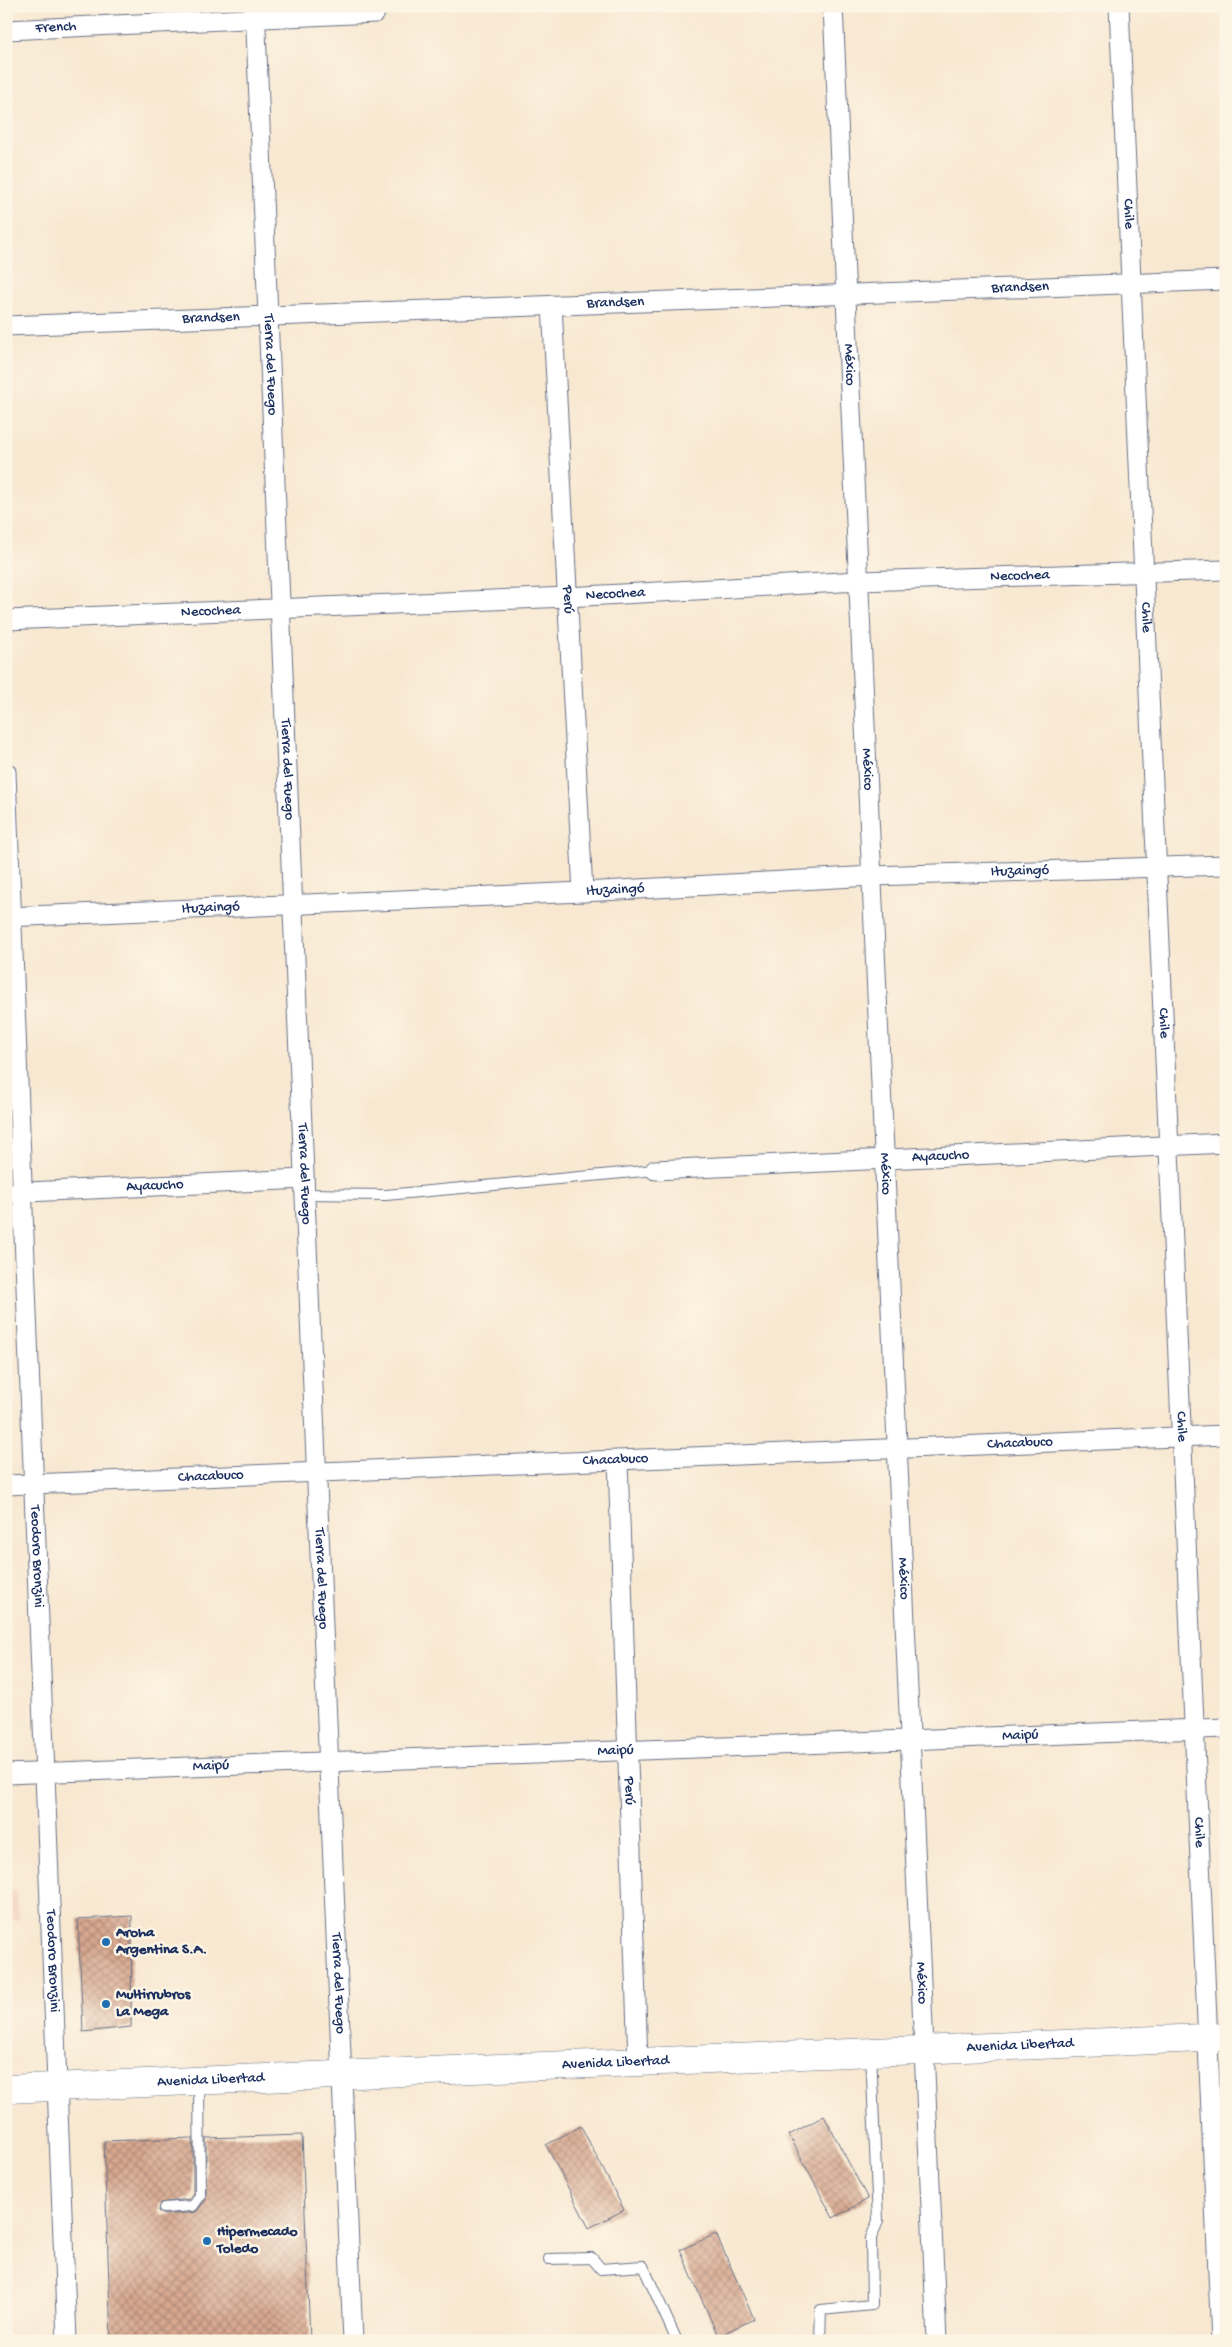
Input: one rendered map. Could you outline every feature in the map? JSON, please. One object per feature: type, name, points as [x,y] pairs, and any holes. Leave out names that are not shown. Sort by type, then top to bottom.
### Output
[{"type":"main road","name":"Avenida Libertad","points":[[6,2089],[1217,2038]]},
{"type":"street","name":"México","points":[[833,6],[937,2341]]},
{"type":"street","name":"Chile","points":[[1119,6],[1194,1730],[1217,2038],[1221,2341]]},
{"type":"street","name":"French","points":[[6,30],[255,12],[375,14]]},
{"type":"street","name":"Tierra del Fuego","points":[[255,12],[353,2341]]},
{"type":"street","name":"Brandsen","points":[[6,326],[1226,280]]},
{"type":"street","name":"Perú","points":[[552,306],[583,892]]},
{"type":"street","name":"Necochea","points":[[6,620],[567,597],[859,581],[1226,570]]},
{"type":"street","name":"Teodoro Bronzini","points":[[6,772],[14,1192],[34,1484],[67,2341]]},
{"type":"street","name":"Ituzaingó","points":[[9,917],[583,892],[872,876],[1226,865]]},
{"type":"street","name":"Ayacucho","points":[[656,1170],[884,1157],[1226,1143]]},
{"type":"street","name":"Ayacucho","points":[[14,1192],[304,1186]]},
{"type":"street","name":"Chacabuco","points":[[6,1485],[1226,1435]]},
{"type":"street","name":"Perú","points":[[618,1460],[638,2062]]},
{"type":"street","name":"Maipú","points":[[6,1774],[1226,1728]]},
{"type":"lane","points":[[304,1186],[386,1195],[656,1170]]},
{"type":"lane","points":[[820,2341],[821,2310],[872,2305],[871,2238],[878,2221],[871,2052]]},
{"type":"lane","points":[[164,2208],[193,2206],[200,2196],[199,2080]]},
{"type":"lane","points":[[549,2259],[592,2258],[601,2269],[643,2266],[677,2341]]},
{"type":"shaded area","points":[[17,1891],[19,1920],[6,1920],[6,1892]]},
{"type":"building","points":[[132,1916],[131,2027],[83,2032],[78,1919]]},
{"type":"building","points":[[824,2116],[868,2199],[833,2218],[789,2135]]},
{"type":"building","points":[[581,2126],[624,2210],[589,2228],[546,2145]]},
{"type":"building","name":"Hipermecado Toledo","points":[[302,2135],[310,2341],[111,2341],[104,2141],[193,2138],[193,2194],[189,2199],[160,2203],[158,2211],[164,2215],[196,2212],[206,2200],[206,2138]]},
{"type":"building","points":[[716,2234],[754,2319],[718,2336],[680,2250]]},
{"type":"place","name":"Aroha Argentina S.A.","points":[[106,1942]]},
{"type":"place","name":"Multirrubros La Mega","points":[[106,2004]]},
{"type":"place","name":"Hipermecado Toledo","points":[[207,2241]]}]
